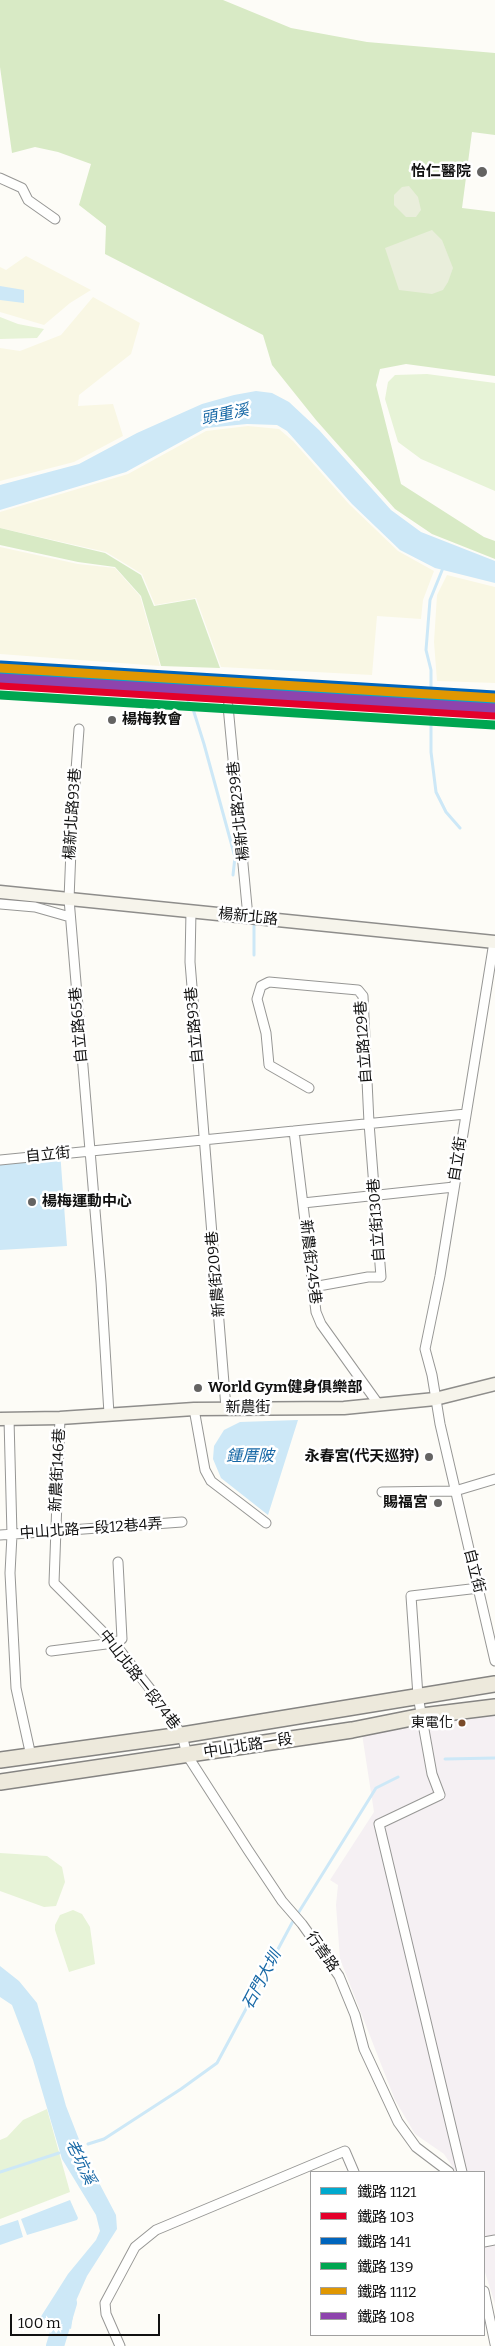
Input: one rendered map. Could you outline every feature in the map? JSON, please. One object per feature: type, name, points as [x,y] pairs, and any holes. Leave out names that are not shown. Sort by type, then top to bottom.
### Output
[{"type":"main road","name":"中山北路一段","points":[[0,1760],[182,1735],[495,1684]]},
{"type":"main road","name":"中山北路一段","points":[[0,1782],[352,1730],[422,1716],[495,1707]]},
{"type":"street","points":[[0,178],[22,188],[28,200],[55,219]]},
{"type":"street","name":"楊新北路239巷","points":[[228,706],[248,917]]},
{"type":"street","name":"楊新北路93巷","points":[[69,898],[79,729]]},
{"type":"street","name":"楊新北路","points":[[0,892],[495,942]]},
{"type":"street","name":"自立路65巷","points":[[69,898],[101,1282],[109,1414]]},
{"type":"street","points":[[0,904],[35,907],[70,918]]},
{"type":"street","name":"自立路93巷","points":[[191,911],[190,962],[204,1140]]},
{"type":"street","points":[[466,1114],[495,942]]},
{"type":"street","name":"自立路129巷","points":[[309,1088],[269,1064],[266,1033],[258,999],[261,986],[269,982],[358,990],[363,996],[369,1124]]},
{"type":"street","name":"自立街","points":[[0,1160],[466,1114],[440,1276],[425,1349],[455,1491],[495,1662]]},
{"type":"street","name":"自立街130巷","points":[[313,1287],[368,1277],[381,1277],[369,1124]]},
{"type":"street","name":"新農街245巷","points":[[294,1131],[316,1312],[321,1324],[379,1404]]},
{"type":"street","name":"新農街209巷","points":[[204,1140],[226,1408]]},
{"type":"street","points":[[303,1203],[454,1187]]},
{"type":"street","name":"新農街","points":[[4,1419],[60,1418],[194,1409],[344,1408],[435,1399],[495,1384]]},
{"type":"street","points":[[194,1409],[205,1470],[210,1481],[266,1523]]},
{"type":"street","name":"新農街146巷","points":[[54,1583],[60,1418]]},
{"type":"street","points":[[4,1419],[12,1535],[10,1573],[16,1688],[31,1756]]},
{"type":"street","points":[[382,1492],[455,1491],[495,1480]]},
{"type":"street","name":"中山北路一段12巷4弄","points":[[0,1536],[182,1522]]},
{"type":"street","points":[[51,1651],[114,1643],[122,1639],[118,1562]]},
{"type":"street","name":"中山北路一段74巷","points":[[54,1583],[114,1643],[151,1690],[182,1735]]},
{"type":"street","points":[[462,2171],[379,1824],[440,1794],[432,1774],[418,1696],[411,1596],[479,1588]]},
{"type":"street","name":"行善路","points":[[182,1735],[187,1755],[292,1913],[339,1976],[349,1997],[364,2049],[398,2122],[416,2147],[448,2171]]},
{"type":"street","points":[[120,2346],[106,2314],[106,2303],[135,2247],[156,2230],[345,2151],[354,2171]]},
{"type":"street","points":[[485,2296],[495,2344]]},
{"type":"shaded area","points":[[26,256],[91,290],[70,303],[44,325],[0,312],[0,267],[6,270]]},
{"type":"shaded area","points":[[93,297],[140,323],[131,354],[79,395],[78,406],[113,404],[123,436],[74,462],[0,481],[0,348],[20,351],[61,335]]},
{"type":"shaded area","points":[[248,426],[279,429],[293,441],[349,504],[398,551],[434,571],[423,600],[421,619],[377,616],[372,675],[221,667],[196,598],[155,605],[142,574],[106,552],[0,528],[0,512],[128,474],[206,431]]},
{"type":"shaded area","points":[[0,547],[78,564],[115,568],[140,596],[160,666],[0,654]]},
{"type":"shaded area","points":[[447,575],[495,587],[495,683],[437,681],[434,642],[437,595]]},
{"type":"shaded area","points":[[495,1712],[495,2304],[485,2272],[485,2171],[455,2171],[444,2154],[415,2134],[395,2100],[340,1959],[336,1905],[338,1885],[330,1880],[374,1812],[362,1734]]},
{"type":"green space","points":[[0,0],[223,0],[291,28],[367,42],[495,53],[495,135],[472,132],[462,208],[495,212],[495,376],[406,364],[380,369],[376,385],[401,484],[484,537],[495,541],[495,559],[432,534],[395,509],[316,420],[272,365],[263,335],[105,254],[106,226],[79,205],[91,164],[58,152],[35,147],[12,153],[0,67]]},
{"type":"green space","points":[[409,186],[418,197],[421,210],[416,217],[406,217],[394,205],[394,195],[402,187]]},
{"type":"green space","points":[[432,230],[442,240],[453,268],[448,282],[443,290],[432,294],[399,290],[385,248]]},
{"type":"green space","points":[[0,317],[18,324],[44,329],[37,338],[0,339]]},
{"type":"green space","points":[[427,374],[495,383],[495,491],[421,459],[398,442],[385,399],[388,382],[395,375]]},
{"type":"green space","points":[[0,528],[105,553],[141,575],[154,606],[195,599],[220,668],[161,666],[141,596],[115,567],[78,562],[0,545]]},
{"type":"green space","points":[[0,1853],[47,1856],[62,1867],[65,1882],[56,1906],[44,1907],[0,1891]]},
{"type":"green space","points":[[73,1910],[82,1914],[90,1927],[95,1964],[69,1972],[55,1925],[60,1915]]},
{"type":"green space","points":[[47,2109],[70,2192],[0,2219],[0,2140],[7,2137],[23,2120]]},
{"type":"water","points":[[0,286],[24,290],[24,303],[0,300]]},
{"type":"water","name":"頭重溪","points":[[256,391],[272,393],[289,402],[319,430],[391,510],[421,532],[495,561],[495,583],[435,568],[400,550],[352,504],[287,431],[277,425],[247,424],[206,428],[126,472],[0,510],[0,485],[79,464],[137,433],[202,404]]},
{"type":"water","name":"楊梅運動中心","points":[[60,1151],[67,1246],[0,1250],[0,1158]]},
{"type":"water","name":"鍾厝陂","points":[[298,1420],[268,1515],[221,1478],[213,1459],[214,1446],[224,1430],[240,1422]]},
{"type":"water","points":[[0,1966],[19,1981],[37,2003],[66,2106],[87,2160],[116,2215],[117,2229],[87,2276],[75,2303],[71,2329],[40,2318],[68,2274],[96,2240],[100,2231],[96,2215],[62,2159],[33,2060],[12,2005],[0,1997]]},
{"type":"water","points":[[70,2200],[78,2218],[77,2220],[27,2235],[21,2219]]},
{"type":"water","points":[[18,2220],[23,2237],[0,2245],[0,2226]]},
{"type":"waterway","points":[[443,568],[430,600],[426,650],[431,670],[431,752],[436,792],[446,812],[460,828]]},
{"type":"waterway","points":[[181,689],[193,709],[204,744],[235,857],[233,875]]},
{"type":"waterway","points":[[254,926],[254,955]]},
{"type":"waterway","name":"石門大圳","points":[[445,1759],[495,1758]]},
{"type":"waterway","name":"石門大圳","points":[[88,2144],[104,2139],[217,2063],[292,1923],[376,1788],[398,1777]]},
{"type":"waterway","name":"石門大圳","points":[[0,2172],[59,2153]]},
{"type":"waterway","name":"老坑溪","points":[[55,2346],[68,2303]]},
{"type":"rail line","name":"141","points":[[1,665],[495,695]]},
{"type":"rail line","name":"1112","points":[[0,668],[495,698]]},
{"type":"rail line","name":"1121","points":[[0,675],[495,705]]},
{"type":"rail line","name":"108","points":[[0,678],[494,708]]},
{"type":"rail line","name":"103","points":[[0,685],[494,715]]},
{"type":"rail line","name":"139","points":[[0,695],[494,725]]},
{"type":"place","name":"怡仁醫院","points":[[482,172]]},
{"type":"place","name":"楊梅教會","points":[[112,720]]},
{"type":"place","name":"楊梅運動中心","points":[[32,1202]]},
{"type":"place","name":"World Gym健身俱樂部","points":[[198,1388]]},
{"type":"place","name":"永春宮(代天巡狩)","points":[[429,1457]]},
{"type":"place","name":"賜福宮","points":[[438,1503]]},
{"type":"place","name":"東電化","points":[[462,1723]]}]
